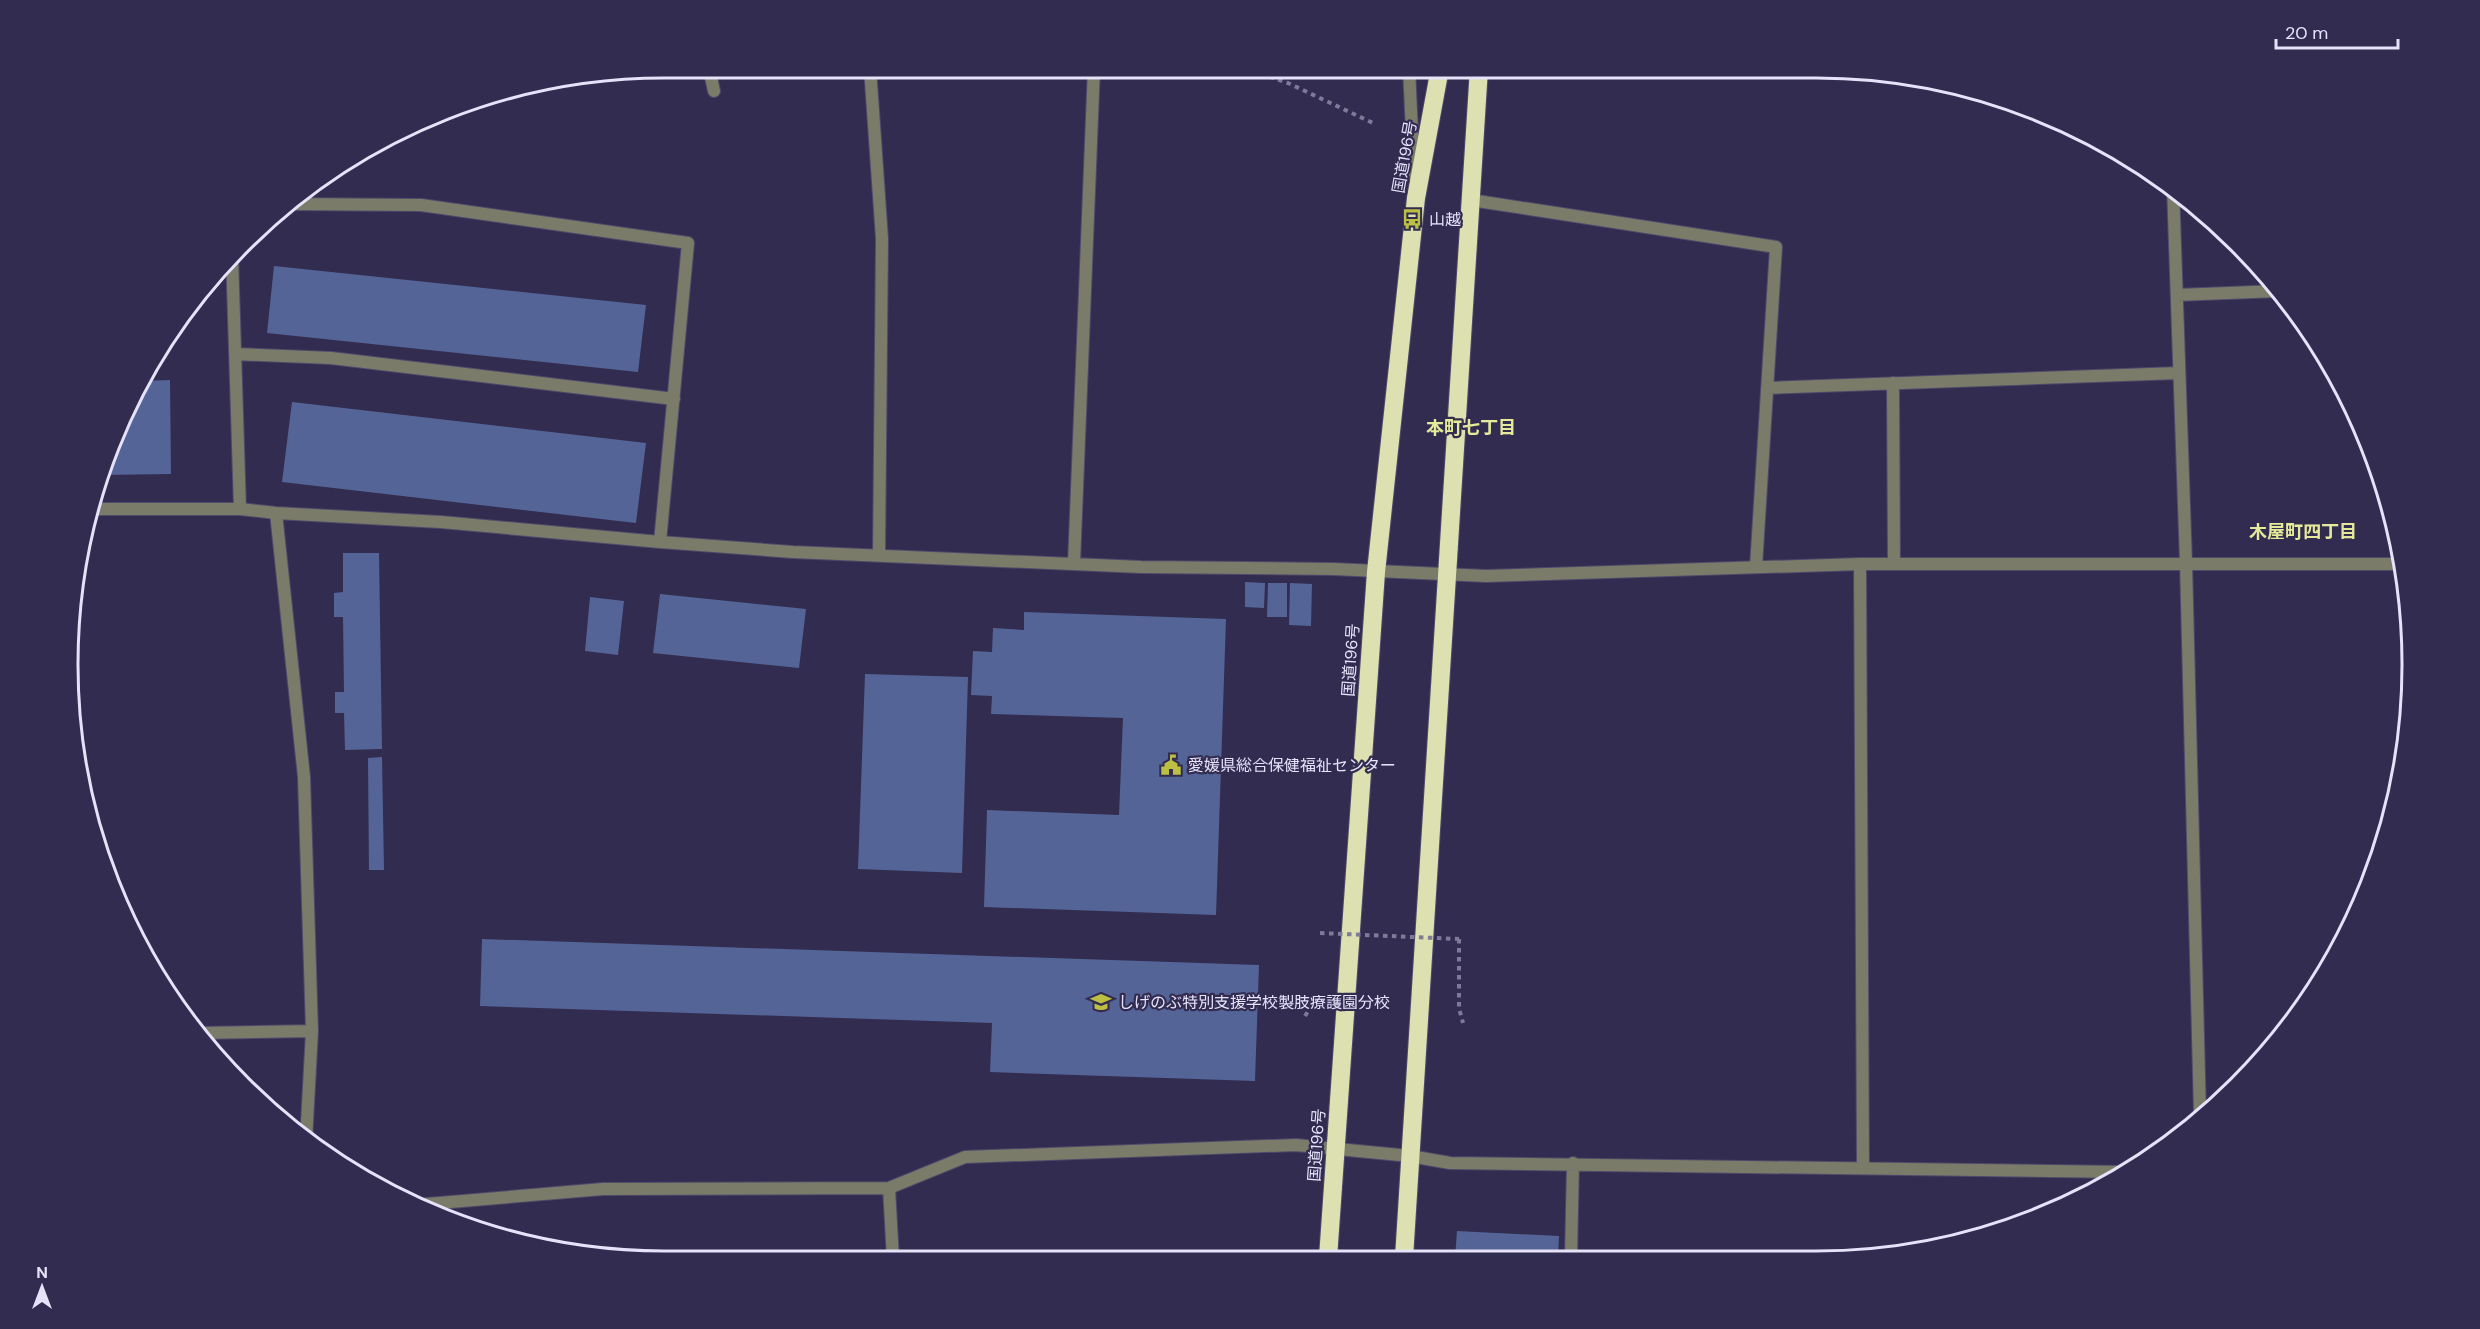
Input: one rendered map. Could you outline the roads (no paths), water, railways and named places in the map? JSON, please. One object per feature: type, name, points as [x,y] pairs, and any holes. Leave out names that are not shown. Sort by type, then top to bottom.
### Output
[{"type":"highway","name":"国道196号","points":[[1329,1251],[1376,572],[1416,198],[1438,78]]},
{"type":"highway","points":[[1404,1251],[1478,78]]},
{"type":"street","points":[[711,78],[714,91]]},
{"type":"street","points":[[871,78],[882,239],[879,555]]},
{"type":"street","points":[[1074,563],[1094,78]]},
{"type":"street","points":[[1410,78],[1416,198]]},
{"type":"street","points":[[2173,199],[2186,563],[2200,1107]]},
{"type":"street","points":[[1471,200],[1776,247],[1756,567]]},
{"type":"street","points":[[301,204],[421,205],[688,243],[660,543]]},
{"type":"street","points":[[233,268],[240,509]]},
{"type":"street","points":[[2177,295],[2268,291]]},
{"type":"street","points":[[235,354],[331,358],[674,399]]},
{"type":"street","points":[[1767,388],[2179,373]]},
{"type":"street","points":[[1893,383],[1894,564]]},
{"type":"street","points":[[99,509],[240,509],[441,522],[660,543],[793,552],[1486,576],[1860,564],[2393,564]]},
{"type":"street","points":[[276,513],[304,777],[312,1031],[307,1130]]},
{"type":"street","points":[[1860,564],[1863,1167]]},
{"type":"street","points":[[208,1033],[312,1031]]},
{"type":"street","points":[[434,1203],[603,1189],[890,1188],[966,1157],[1296,1145],[1410,1156],[1450,1163],[2110,1172]]},
{"type":"street","points":[[1571,1251],[1573,1163]]},
{"type":"street","points":[[890,1188],[893,1251]]},
{"type":"place","name":"山越","points":[[1412,219]]},
{"type":"place","name":"愛媛県総合保健福祉センター","points":[[1171,765]]},
{"type":"place","name":"しげのぶ特別支援学校製肢療護園分校","points":[[1101,1002]]},
{"type":"district","name":"本町七丁目","points":[[1471,428]]},
{"type":"district","name":"木屋町四丁目","points":[[2303,532]]}]
